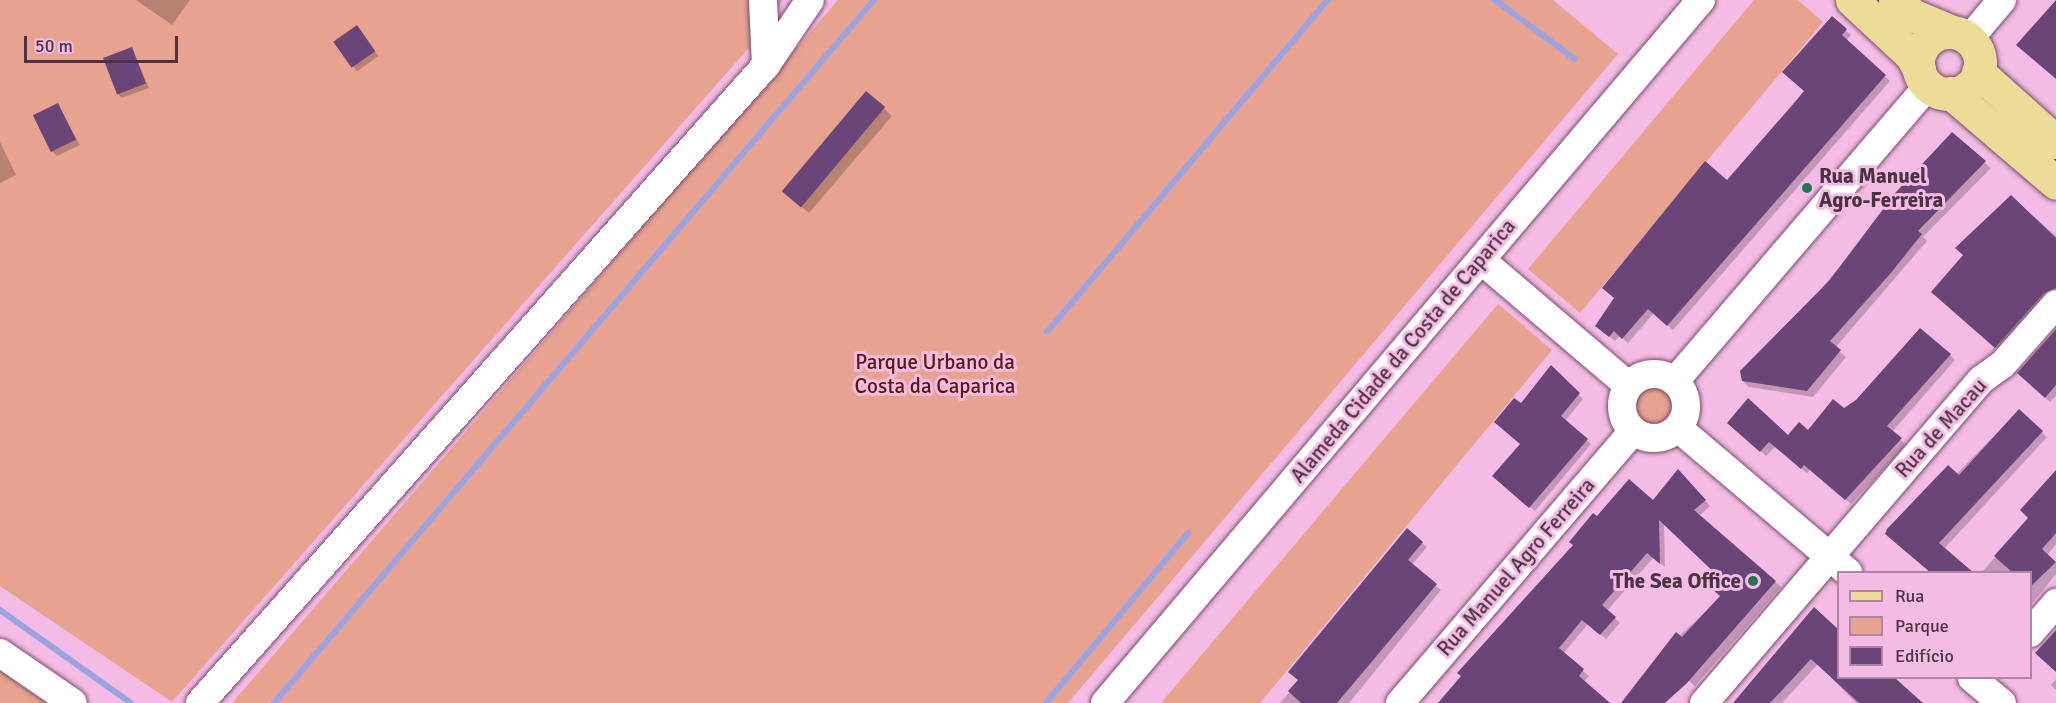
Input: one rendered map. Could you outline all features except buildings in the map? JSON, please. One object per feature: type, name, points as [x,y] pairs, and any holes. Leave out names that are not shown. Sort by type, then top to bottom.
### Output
[{"type":"main road","points":[[1852,0],[1911,55],[1933,83],[2056,183]]},
{"type":"main road","points":[[1895,0],[1912,15],[1960,36],[1978,54],[1978,72],[1968,87],[1933,83]]},
{"type":"main road","points":[[1933,83],[1926,42],[1960,36]]},
{"type":"main road","points":[[1978,72],[2056,142]]},
{"type":"street","points":[[763,0],[766,65]]},
{"type":"street","points":[[200,703],[766,65],[810,0]]},
{"type":"street","name":"Alameda Cidade da Costa de Caparica","points":[[1105,703],[1701,0]]},
{"type":"street","points":[[1960,36],[2002,0]]},
{"type":"street","points":[[1675,381],[1933,83]]},
{"type":"street","points":[[1480,260],[1629,386]]},
{"type":"street","name":"Rua de Macau","points":[[1704,703],[1839,564],[1981,380],[2003,364],[2056,304]]},
{"type":"street","points":[[1654,374],[1675,381],[1686,402],[1678,428],[1654,439],[1633,431],[1622,410],[1629,386],[1654,374]]},
{"type":"street","points":[[1678,428],[1839,564]]},
{"type":"street","name":"Rua Manuel Agro Ferreira","points":[[1400,703],[1633,431]]},
{"type":"street","points":[[2032,632],[2056,603]]},
{"type":"street","points":[[0,653],[73,703]]},
{"type":"green space","points":[[0,0],[782,0],[762,33],[172,702],[0,586]]},
{"type":"green space","name":"Parque Urbano da Costa da Caparica","points":[[838,0],[1553,0],[1618,54],[1068,703],[232,703]]},
{"type":"green space","points":[[1754,0],[1798,0],[1823,22],[1580,313],[1528,269]]},
{"type":"green space","points":[[1498,304],[1552,350],[1260,703],[1161,703]]},
{"type":"green space","points":[[1654,388],[1667,393],[1672,406],[1667,419],[1654,424],[1641,419],[1636,406],[1641,393]]},
{"type":"green space","points":[[0,665],[55,703],[0,703]]},
{"type":"waterway","points":[[274,703],[874,0]]},
{"type":"waterway","points":[[1047,332],[1328,0]]},
{"type":"waterway","points":[[1495,0],[1575,59]]},
{"type":"waterway","points":[[1046,703],[1188,533]]},
{"type":"waterway","points":[[0,610],[131,703]]},
{"type":"place","name":"Rua Manuel Agro-Ferreira","points":[[1807,188]]},
{"type":"place","name":"The Sea Office","points":[[1753,581]]}]
